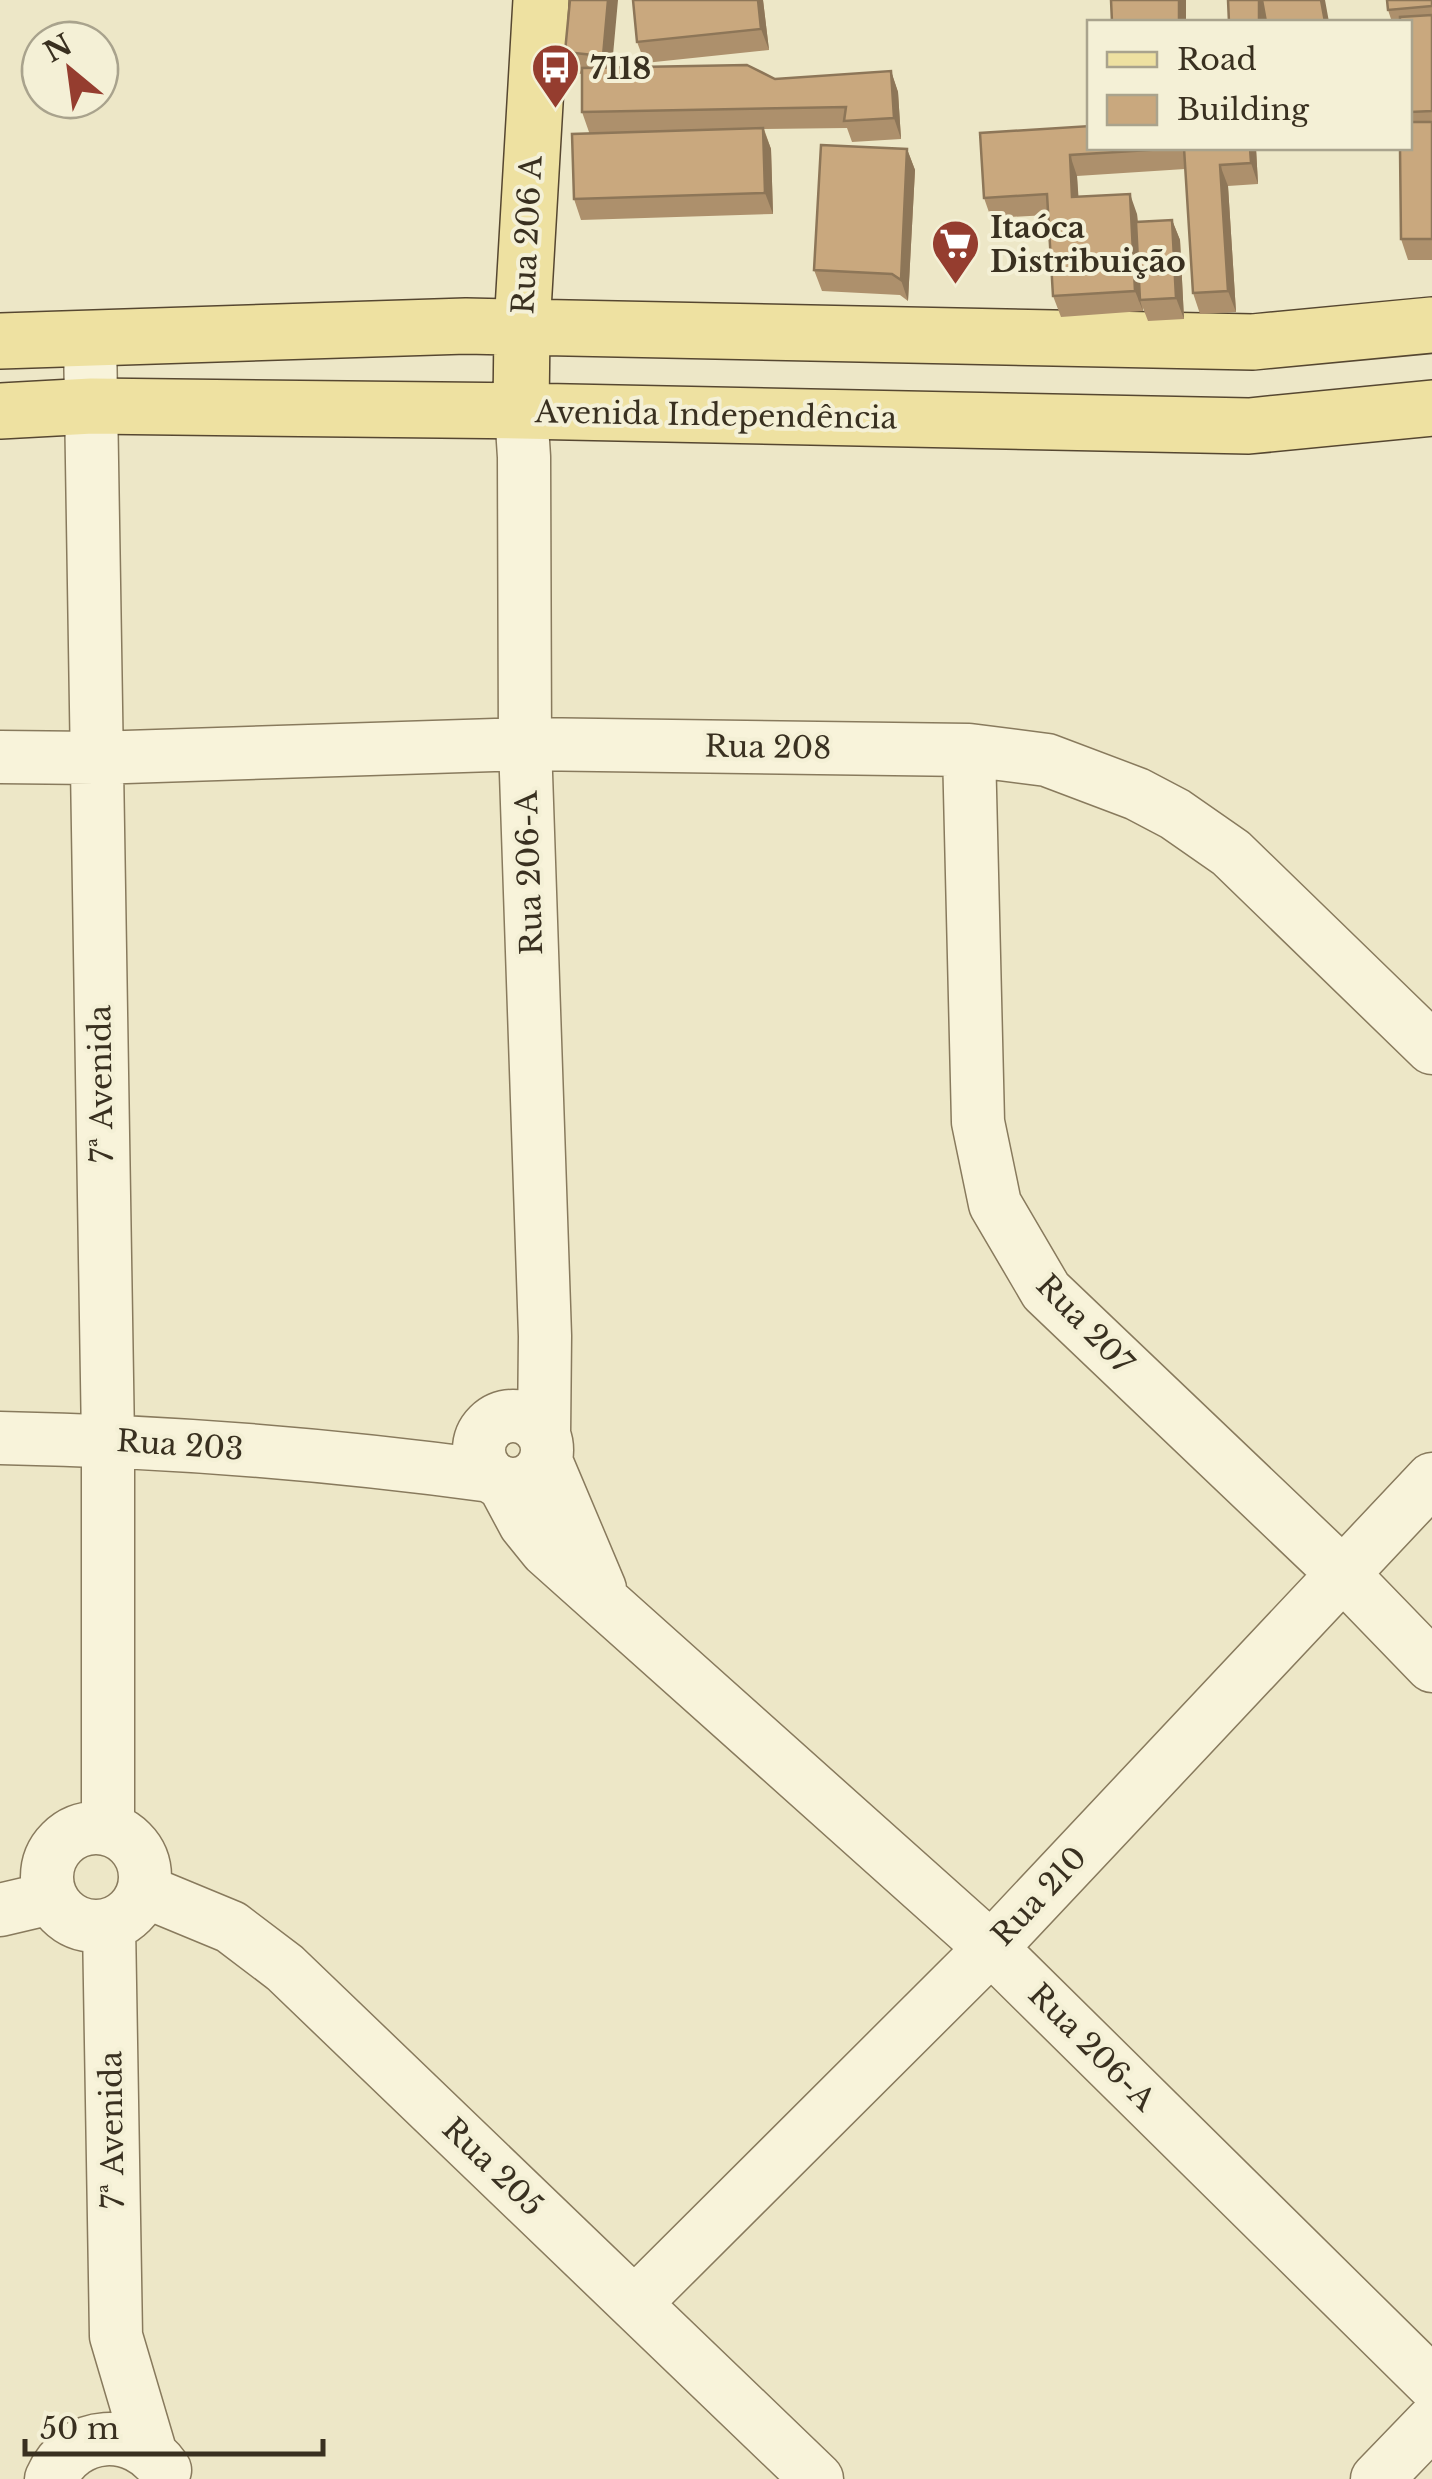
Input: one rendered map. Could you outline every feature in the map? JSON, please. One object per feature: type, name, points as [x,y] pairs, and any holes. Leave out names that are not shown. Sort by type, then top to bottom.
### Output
[{"type":"main road","name":"Rua 206 A","points":[[521,410],[541,0]]},
{"type":"main road","points":[[0,341],[466,326],[1253,342],[1432,325]]},
{"type":"main road","name":"Avenida Independência","points":[[0,411],[92,406],[521,410],[1249,426],[1432,408]]},
{"type":"street","name":"7ª Avenida","points":[[90,339],[108,1440],[108,1829]]},
{"type":"street","name":"Rua 206-A","points":[[521,410],[525,744],[545,1336],[513,1450],[525,1524],[546,1550],[991,1948],[1432,2383]]},
{"type":"street","name":"Rua 208","points":[[0,757],[95,758],[525,744],[969,750],[1046,760],[1112,783],[1174,814],[1231,853],[1432,1048]]},
{"type":"street","name":"Rua 207","points":[[969,750],[978,1122],[995,1204],[1046,1291],[1342,1573],[1432,1666]]},
{"type":"street","name":"Rua 203","points":[[0,1438],[108,1440],[361,1458],[513,1450]]},
{"type":"street","name":"Rua 210","points":[[635,2303],[991,1948],[1432,1479]]},
{"type":"street","points":[[92,1828],[108,1829],[123,1835],[143,1859],[146,1875],[126,1908],[92,1927],[61,1912],[51,1898],[48,1867],[64,1840],[92,1828]]},
{"type":"street","points":[[0,1910],[51,1898]]},
{"type":"street","name":"7ª Avenida","points":[[89,2441],[116,2336],[126,1908]]},
{"type":"street","name":"Rua 205","points":[[126,1908],[232,1927],[285,1968],[817,2479]]},
{"type":"street","name":"7ª Avenida","points":[[116,2336],[165,2469]]},
{"type":"street","points":[[1377,2479],[1432,2422]]},
{"type":"street","points":[[51,2479],[70,2452],[89,2441],[110,2438],[131,2441],[165,2469]]},
{"type":"building","points":[[570,0],[608,0],[603,56],[565,52]]},
{"type":"building","points":[[633,0],[758,0],[761,29],[637,42]]},
{"type":"building","points":[[1111,0],[1179,0],[1179,20],[1112,20]]},
{"type":"building","points":[[1228,0],[1259,0],[1259,20],[1229,20]]},
{"type":"building","points":[[1262,0],[1321,0],[1325,20],[1266,20]]},
{"type":"building","points":[[1387,0],[1432,0],[1432,6],[1388,10]]},
{"type":"building","points":[[1432,15],[1432,111],[1412,112],[1412,20],[1400,17]]},
{"type":"building","points":[[747,65],[775,79],[891,71],[894,118],[844,121],[846,107],[582,112],[582,68]]},
{"type":"building","points":[[1412,122],[1432,122],[1432,239],[1401,239],[1400,150],[1412,150]]},
{"type":"building","points":[[1087,126],[1087,150],[1149,150],[1070,155],[1072,197],[1130,194],[1135,291],[1053,296],[1047,194],[984,198],[980,133]]},
{"type":"building","points":[[763,128],[765,193],[574,199],[572,134]]},
{"type":"building","points":[[821,145],[907,149],[901,280],[892,274],[814,270]]},
{"type":"building","points":[[1184,150],[1250,150],[1251,163],[1220,165],[1228,291],[1193,293]]},
{"type":"building","points":[[1172,220],[1176,298],[1140,300],[1136,222]]},
{"type":"place","name":"7118","points":[[555,110]]},
{"type":"place","name":"Itaóca Distribuição","points":[[955,286]]}]
